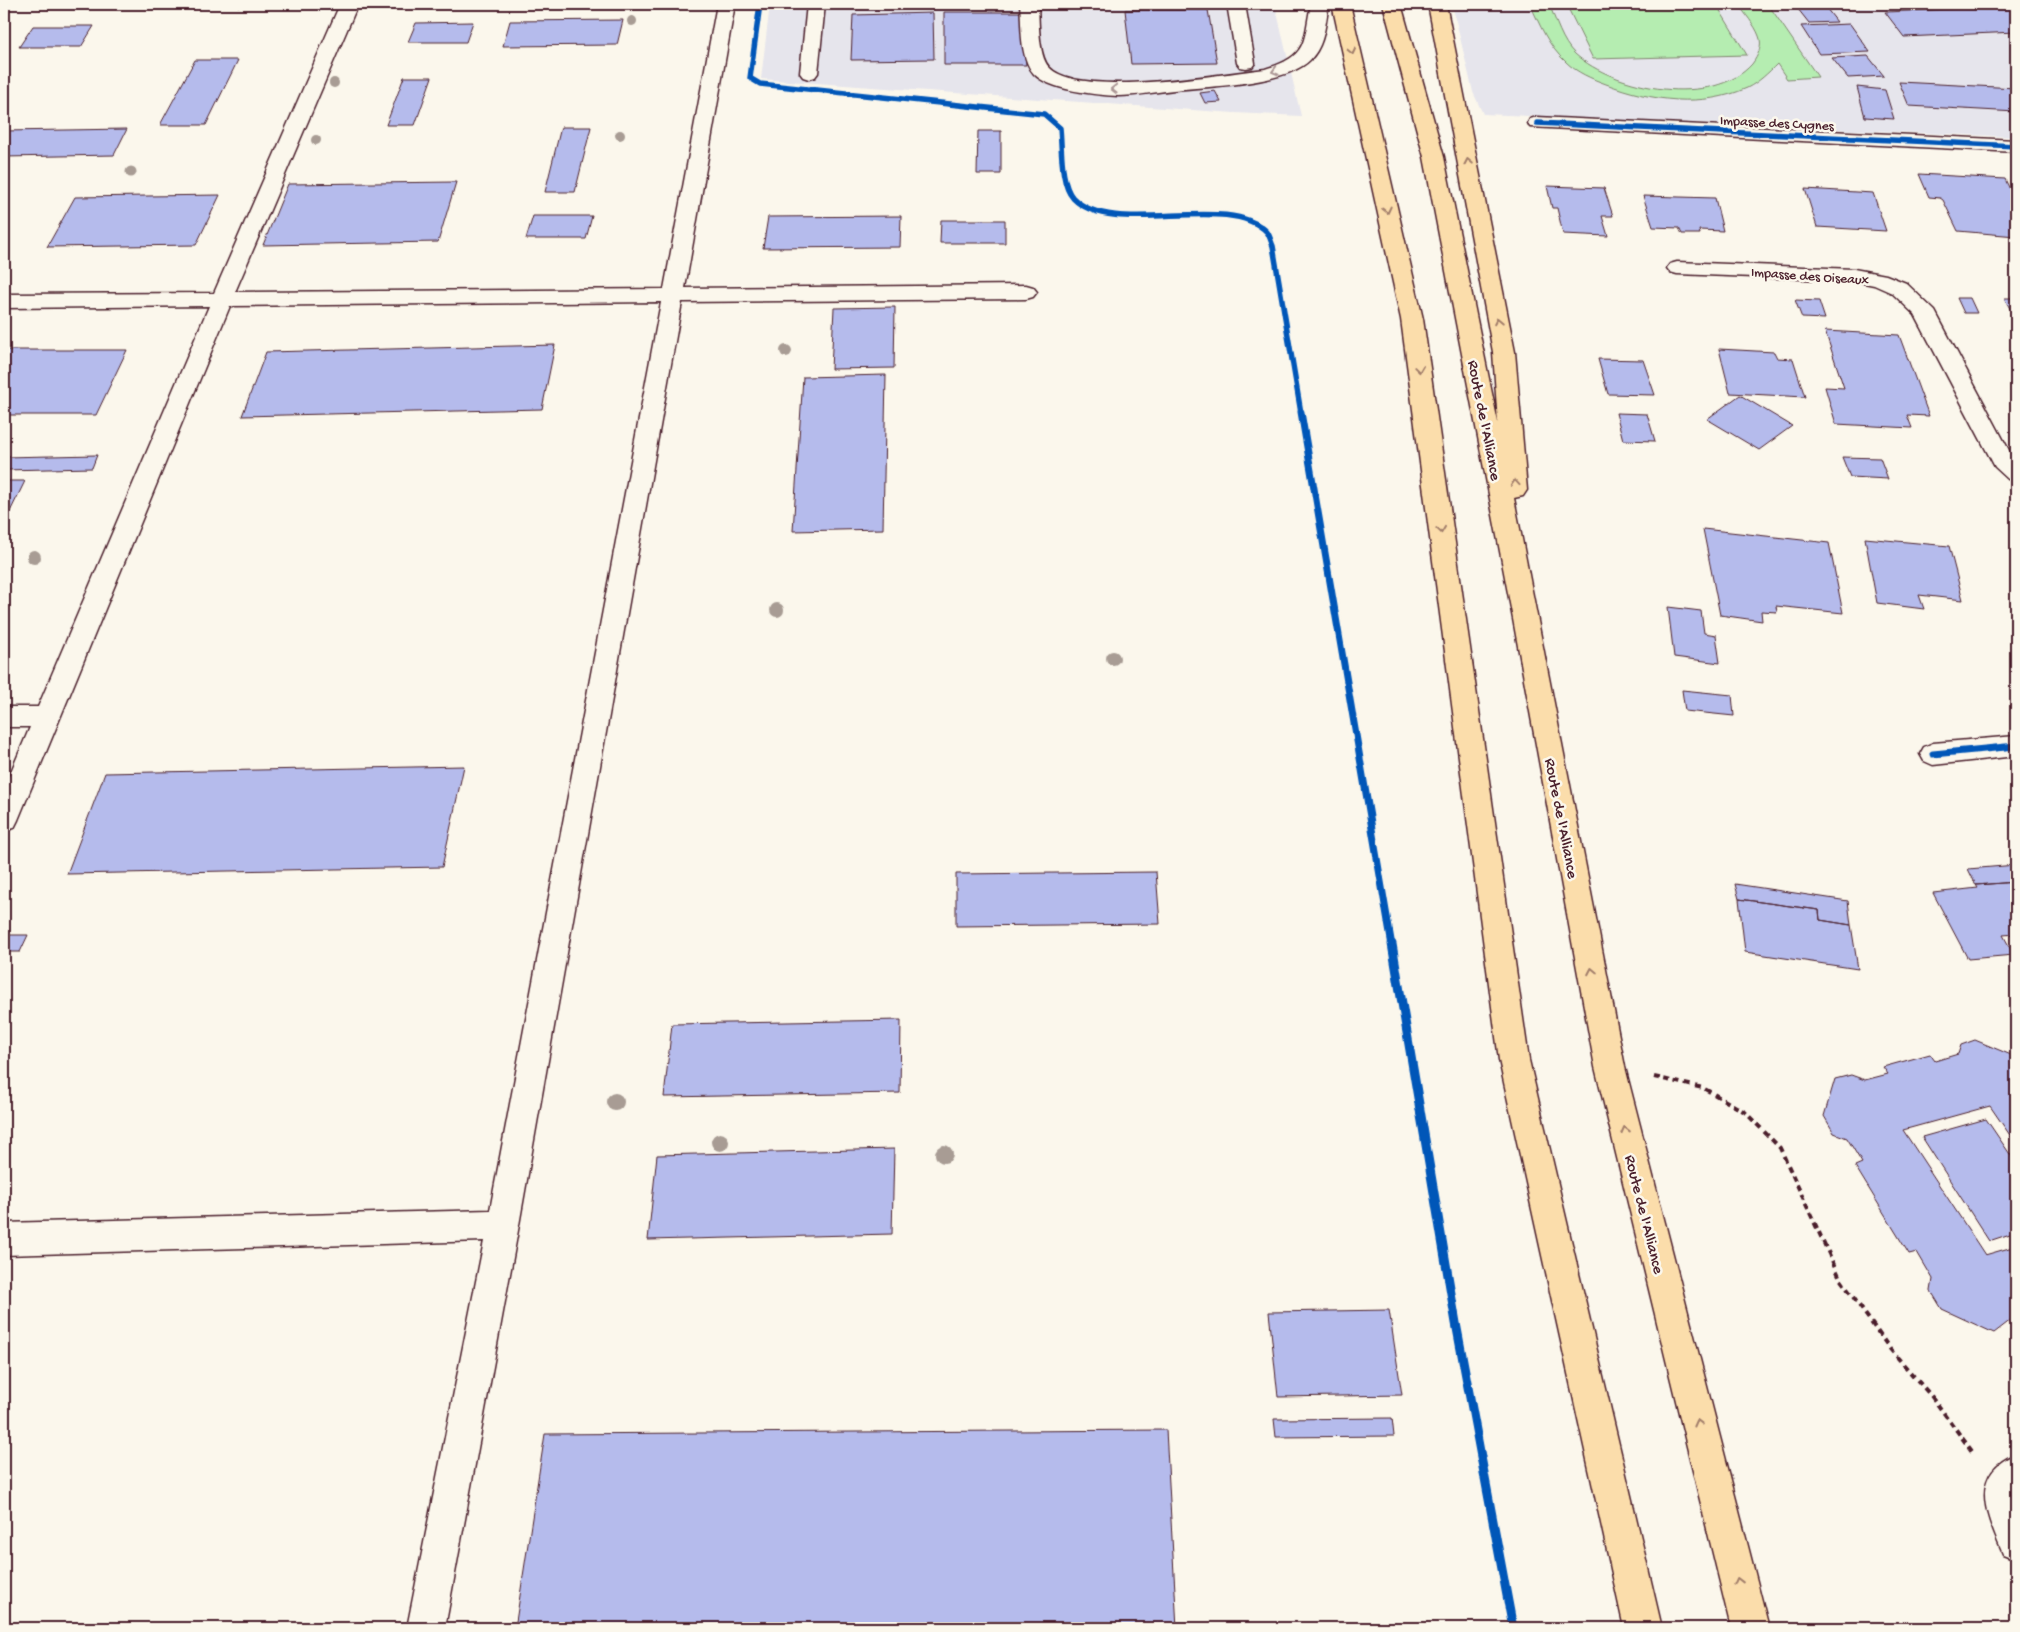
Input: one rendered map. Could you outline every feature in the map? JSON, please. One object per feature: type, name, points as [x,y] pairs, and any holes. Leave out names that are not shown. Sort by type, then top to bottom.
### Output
[{"type":"highway","points":[[1341,4],[1412,319],[1514,1060],[1643,1628]]},
{"type":"highway","name":"Route de l'Alliance","points":[[1392,4],[1434,157],[1526,619],[1610,1066],[1750,1628]]},
{"type":"highway","points":[[1437,4],[1504,352],[1526,619]]},
{"type":"street","points":[[4,820],[222,299],[349,4]]},
{"type":"street","points":[[426,1628],[503,1225],[726,4]]},
{"type":"street","points":[[809,73],[816,4]]},
{"type":"street","points":[[1029,4],[1032,43],[1036,61],[1041,70],[1050,76],[1083,88],[1118,90],[1267,74],[1287,68],[1303,57],[1314,44],[1320,4]]},
{"type":"street","points":[[1236,4],[1246,64]]},
{"type":"street","name":"Impasse des Cygnes","points":[[1537,122],[2016,146]]},
{"type":"street","name":"Impasse des Oiseaux","points":[[1677,268],[1854,275],[1879,280],[1899,288],[1924,311],[2002,460],[2016,473]]},
{"type":"street","points":[[4,300],[1026,292]]},
{"type":"street","points":[[4,717],[46,717]]},
{"type":"street","points":[[1933,754],[2016,746]]},
{"type":"street","points":[[4,1238],[503,1225]]},
{"type":"street","points":[[2009,1481],[2003,1505],[2016,1541]]},
{"type":"path","points":[[1610,1066],[1703,1088],[1745,1112],[1780,1148],[1841,1280],[1890,1350],[2009,1481]]},
{"type":"shaded area","points":[[770,4],[1275,4],[1301,116],[1234,113],[761,79]]},
{"type":"shaded area","points":[[1452,4],[2016,4],[2016,137],[1483,114],[1473,92]]},
{"type":"green space","points":[[1530,4],[1549,4],[1570,49],[1592,67],[1638,85],[1689,90],[1714,86],[1735,78],[1752,64],[1759,50],[1760,39],[1755,28],[1738,4],[1768,4],[1818,77],[1787,79],[1777,64],[1755,83],[1730,94],[1694,100],[1676,100],[1641,95],[1595,80],[1570,66],[1549,42]]},
{"type":"green space","points":[[1566,4],[1716,4],[1747,55],[1593,59]]},
{"type":"building","points":[[33,4],[67,4],[64,7],[31,6]]},
{"type":"building","points":[[240,4],[278,4],[277,6],[238,6]]},
{"type":"building","points":[[1794,4],[1823,4],[1837,22],[1809,23]]},
{"type":"building","points":[[2016,6],[2016,32],[1904,37],[1885,12]]},
{"type":"building","points":[[1125,10],[1208,10],[1217,63],[1131,64]]},
{"type":"building","points":[[944,12],[1023,12],[1026,65],[944,65]]},
{"type":"building","points":[[933,13],[934,59],[851,60],[853,15]]},
{"type":"building","points":[[623,20],[617,45],[503,46],[510,21]]},
{"type":"building","points":[[473,22],[466,42],[408,42],[416,23]]},
{"type":"building","points":[[1850,24],[1870,52],[1819,54],[1801,26]]},
{"type":"building","points":[[33,26],[94,26],[81,47],[19,47]]},
{"type":"building","points":[[1868,56],[1884,76],[1848,78],[1832,58]]},
{"type":"building","points":[[195,60],[238,60],[206,125],[160,125]]},
{"type":"building","points":[[404,77],[432,77],[415,125],[386,125]]},
{"type":"building","points":[[1899,82],[2016,88],[2016,112],[1909,106]]},
{"type":"building","points":[[1857,87],[1885,90],[1894,119],[1865,117]]},
{"type":"building","points":[[1215,91],[1221,102],[1205,103],[1200,93]]},
{"type":"building","points":[[561,127],[591,127],[575,192],[545,192]]},
{"type":"building","points":[[127,129],[114,155],[4,157],[4,131]]},
{"type":"building","points":[[978,131],[1001,131],[1001,174],[977,174]]},
{"type":"building","points":[[1919,174],[2005,179],[2016,202],[2016,236],[1958,231],[1943,200],[1929,197]]},
{"type":"building","points":[[456,182],[438,242],[263,245],[288,184]]},
{"type":"building","points":[[1547,186],[1604,188],[1613,216],[1602,216],[1608,236],[1563,234],[1557,208],[1552,208]]},
{"type":"building","points":[[1805,189],[1873,193],[1886,231],[1817,227]]},
{"type":"building","points":[[220,195],[196,245],[47,247],[75,197]]},
{"type":"building","points":[[1643,196],[1715,198],[1723,231],[1699,230],[1700,234],[1682,234],[1679,228],[1653,227]]},
{"type":"building","points":[[533,216],[592,216],[586,239],[526,239]]},
{"type":"building","points":[[901,216],[900,247],[763,248],[768,217]]},
{"type":"building","points":[[941,220],[1005,220],[1005,243],[940,243]]},
{"type":"building","points":[[1957,298],[1970,298],[1977,313],[1964,313]]},
{"type":"building","points":[[2004,298],[2016,298],[2016,319]]},
{"type":"building","points":[[1795,300],[1819,301],[1825,319],[1802,318]]},
{"type":"building","points":[[895,307],[894,368],[831,369],[834,308]]},
{"type":"building","points":[[1825,331],[1899,335],[1929,416],[1907,415],[1912,428],[1836,424],[1825,387],[1844,388]]},
{"type":"building","points":[[555,345],[542,409],[242,416],[266,352]]},
{"type":"building","points":[[1719,349],[1774,352],[1777,358],[1793,359],[1805,397],[1730,393]]},
{"type":"building","points":[[4,350],[127,350],[96,415],[4,415]]},
{"type":"building","points":[[1598,359],[1643,360],[1655,395],[1608,394]]},
{"type":"building","points":[[886,375],[883,529],[793,531],[803,377]]},
{"type":"building","points":[[1740,395],[1792,426],[1759,450],[1707,419]]},
{"type":"building","points":[[1616,413],[1647,414],[1655,441],[1623,440]]},
{"type":"building","points":[[97,455],[92,468],[4,470],[4,457]]},
{"type":"building","points":[[1842,457],[1880,458],[1888,479],[1850,477]]},
{"type":"building","points":[[4,481],[25,481],[4,524]]},
{"type":"building","points":[[1703,529],[1829,543],[1843,613],[1776,606],[1777,612],[1761,611],[1762,621],[1720,615]]},
{"type":"building","points":[[1865,538],[1949,546],[1963,600],[1919,595],[1924,609],[1877,603]]},
{"type":"building","points":[[1668,607],[1701,611],[1704,633],[1716,635],[1720,663],[1674,657]]},
{"type":"building","points":[[1682,690],[1732,695],[1734,716],[1685,711]]},
{"type":"building","points":[[464,766],[442,867],[67,874],[105,773]]},
{"type":"building","points":[[2016,865],[2016,882],[1976,885],[1968,869]]},
{"type":"building","points":[[1156,872],[1160,924],[956,926],[956,874]]},
{"type":"building","points":[[2016,882],[2016,934],[2003,935],[2014,955],[1968,959],[1933,893],[1978,888],[1976,885]]},
{"type":"building","points":[[1735,884],[1848,901],[1851,925],[1820,920],[1819,910],[1739,899]]},
{"type":"building","points":[[1739,899],[1819,910],[1820,920],[1851,925],[1858,969],[1745,952]]},
{"type":"building","points":[[4,935],[28,935],[20,952],[4,952]]},
{"type":"building","points":[[901,1020],[900,1093],[664,1097],[672,1024]]},
{"type":"building","points":[[1975,1040],[2016,1057],[2016,1144],[1990,1106],[1903,1130],[1985,1255],[2016,1246],[2016,1316],[1994,1333],[1942,1309],[1931,1291],[1933,1279],[1917,1252],[1909,1254],[1855,1166],[1862,1163],[1847,1138],[1834,1133],[1824,1116],[1835,1079],[1851,1075],[1865,1080],[1888,1074],[1883,1067],[1930,1054],[1935,1061],[1958,1054],[1961,1045]]},
{"type":"building","points":[[1986,1119],[2016,1163],[2016,1232],[1989,1241],[1922,1137]]},
{"type":"building","points":[[894,1149],[892,1234],[648,1240],[657,1155]]},
{"type":"building","points":[[1389,1310],[1402,1395],[1278,1397],[1269,1312]]},
{"type":"building","points":[[1392,1418],[1394,1436],[1276,1437],[1274,1419]]},
{"type":"building","points":[[1166,1430],[1177,1628],[515,1628],[545,1434]]},
{"type":"cycle path","points":[[760,4],[750,78],[760,84],[1044,114],[1060,128],[1064,174],[1069,191],[1073,198],[1089,209],[1112,215],[1228,216],[1251,221],[1269,235],[1273,246],[1456,1323],[1513,1628]]},
{"type":"cycle path","points":[[1537,123],[2016,146]]},
{"type":"cycle path","points":[[1933,754],[2016,746]]}]
